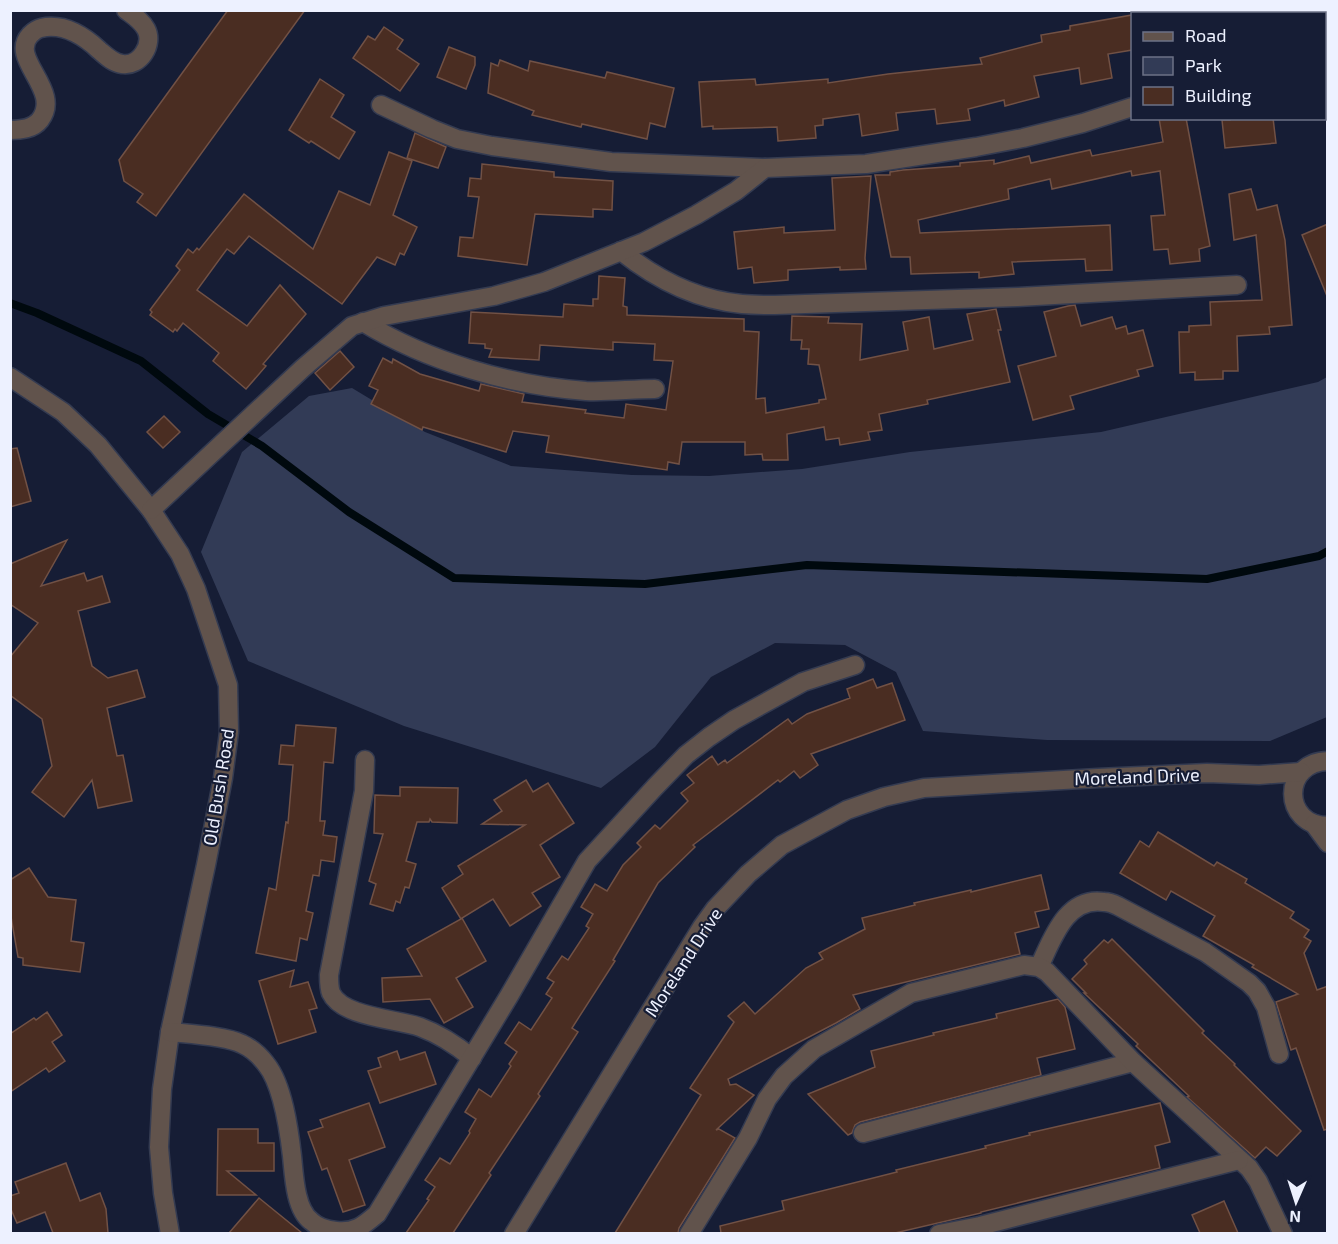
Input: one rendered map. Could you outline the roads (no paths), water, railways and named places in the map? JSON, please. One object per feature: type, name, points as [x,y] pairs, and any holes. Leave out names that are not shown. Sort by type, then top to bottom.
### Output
[{"type":"street","points":[[10,130],[33,126],[38,123],[45,111],[45,94],[28,62],[26,53],[27,39],[34,31],[51,27],[77,33],[108,58],[129,64],[144,54],[148,39],[147,31],[139,19],[126,10]]},
{"type":"street","points":[[381,105],[432,129],[457,138],[492,146],[611,162],[765,168],[866,164],[976,147],[1083,123],[1131,107]]},
{"type":"street","points":[[151,510],[303,368],[352,326],[384,316],[494,296],[544,282],[644,242],[736,191],[765,168]]},
{"type":"street","points":[[621,251],[639,266],[682,289],[711,299],[742,304],[775,305],[1018,297],[1237,285]]},
{"type":"street","points":[[363,322],[419,350],[488,374],[516,381],[589,391],[655,388]]},
{"type":"street","name":"Old Bush Road","points":[[10,378],[63,412],[98,445],[151,510],[180,554],[196,589],[228,685],[229,732],[223,778],[170,1032],[162,1089],[159,1147],[163,1193],[170,1233]]},
{"type":"street","points":[[170,1032],[230,1040],[252,1049],[267,1065],[279,1090],[287,1122],[296,1189],[302,1209],[310,1221],[328,1230],[345,1232],[363,1227],[377,1214],[472,1058],[587,861],[686,755],[734,720],[803,682],[855,665]]},
{"type":"street","points":[[365,760],[364,791],[329,975],[332,996],[341,1005],[357,1012],[432,1031],[472,1058]]},
{"type":"street","name":"Moreland Drive","points":[[514,1233],[702,927],[715,909],[748,874],[782,845],[848,810],[884,797],[924,788],[1207,773],[1259,775],[1301,772],[1317,762],[1328,761]]},
{"type":"street","points":[[1301,772],[1294,784],[1293,799],[1300,814],[1307,820],[1321,825],[1328,843]]},
{"type":"street","points":[[1259,775],[1293,799]]},
{"type":"street","points":[[1040,967],[1056,931],[1066,916],[1075,908],[1092,902],[1104,902],[1118,906],[1205,951],[1249,983],[1257,991],[1266,1007],[1279,1054]]},
{"type":"street","points":[[689,1233],[748,1138],[766,1099],[784,1076],[814,1049],[911,993],[1024,965],[1040,967],[1047,972],[1133,1062],[1249,1168],[1258,1181],[1282,1233]]},
{"type":"street","points":[[863,1133],[1133,1062]]},
{"type":"street","points":[[939,1233],[980,1227],[1239,1160]]},
{"type":"waterway","points":[[10,303],[141,361],[208,414],[262,446],[349,512],[454,578],[645,584],[807,565],[1207,579],[1319,556],[1328,551]]}]
